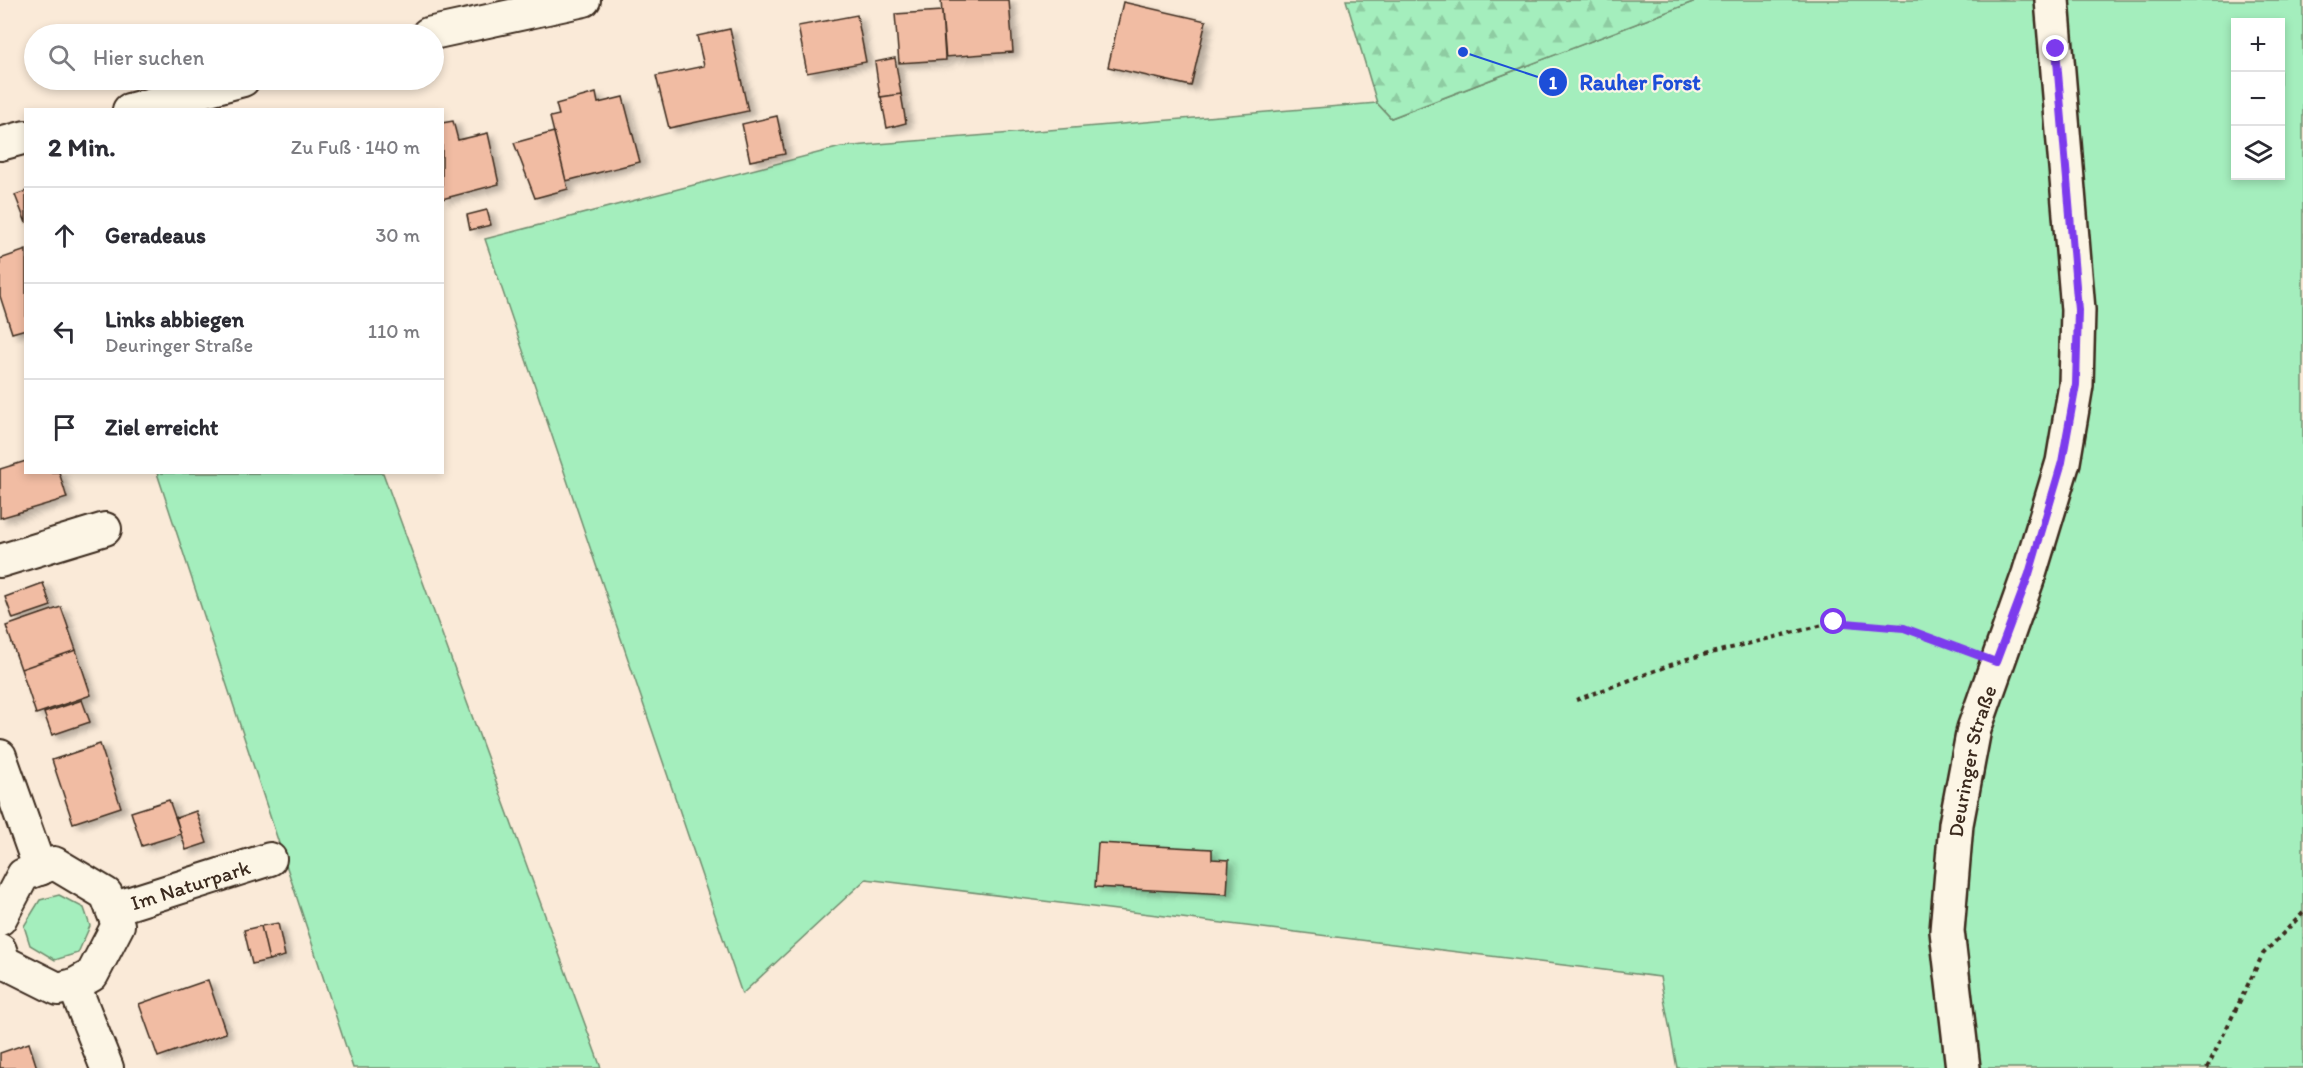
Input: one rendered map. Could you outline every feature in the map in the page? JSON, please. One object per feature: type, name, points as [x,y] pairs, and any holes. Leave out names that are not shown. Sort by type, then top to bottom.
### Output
[{"type":"street","points":[[444,31],[584,0]]},
{"type":"street","name":"Deuringer Straße","points":[[1963,1068],[1947,931],[1956,824],[1974,729],[2029,574],[2062,462],[2076,385],[2078,310],[2052,0]]},
{"type":"street","points":[[137,108],[205,90]]},
{"type":"street","points":[[0,144],[24,138]]},
{"type":"street","points":[[0,561],[105,529]]},
{"type":"street","points":[[0,756],[40,869],[23,875],[0,919]]},
{"type":"street","name":"Im Naturpark","points":[[112,909],[270,858]]},
{"type":"street","name":"Im Naturpark","points":[[40,869],[54,863],[106,894],[118,925],[92,975],[74,985]]},
{"type":"street","points":[[0,950],[4,962],[58,989],[74,985],[107,1068]]},
{"type":"path","points":[[1576,700],[1687,659],[1834,622],[1904,628],[1996,662]]},
{"type":"path","points":[[2208,1068],[2263,954],[2303,913]]},
{"type":"green space","points":[[1346,0],[1698,0],[1391,118],[1377,103]]},
{"type":"green space","points":[[1698,0],[2303,0],[2303,1068],[1677,1068],[1660,977],[866,879],[742,994],[485,239],[841,147],[1377,103],[1391,118]]},
{"type":"green space","points":[[157,474],[383,474],[601,1068],[353,1068]]},
{"type":"green space","points":[[59,895],[84,908],[90,926],[78,953],[55,960],[30,945],[24,926],[40,900]]},
{"type":"building","points":[[941,0],[1009,0],[1013,52],[945,57]]},
{"type":"building","points":[[1123,2],[1206,21],[1191,86],[1108,67]]},
{"type":"building","points":[[942,11],[946,60],[899,63],[895,14]]},
{"type":"building","points":[[857,15],[866,62],[807,73],[798,26]]},
{"type":"building","points":[[730,29],[748,111],[669,128],[656,76],[704,66],[697,36]]},
{"type":"building","points":[[895,58],[901,94],[880,97],[875,62]]},
{"type":"building","points":[[596,93],[598,103],[623,97],[640,162],[566,181],[550,117],[559,115],[556,104]]},
{"type":"building","points":[[901,94],[906,123],[887,128],[881,97]]},
{"type":"building","points":[[777,116],[785,154],[750,161],[742,124]]},
{"type":"building","points":[[453,121],[458,140],[488,133],[499,184],[444,198],[444,123]]},
{"type":"building","points":[[554,132],[568,189],[535,198],[514,143]]},
{"type":"building","points":[[24,192],[24,218],[15,195]]},
{"type":"building","points":[[487,210],[491,225],[470,230],[467,215]]},
{"type":"building","points":[[24,251],[24,330],[12,333],[0,296],[0,259]]},
{"type":"building","points":[[24,462],[24,474],[60,474],[67,498],[0,518],[0,469]]},
{"type":"building","points":[[43,583],[51,606],[13,619],[5,597]]},
{"type":"building","points":[[61,607],[76,650],[21,669],[6,626]]},
{"type":"building","points":[[76,650],[91,695],[36,714],[21,669]]},
{"type":"building","points":[[82,700],[90,722],[52,735],[44,713]]},
{"type":"building","points":[[100,744],[121,807],[73,823],[52,760]]},
{"type":"building","points":[[169,800],[181,834],[142,846],[131,812]]},
{"type":"building","points":[[196,811],[207,843],[186,850],[176,818]]},
{"type":"building","points":[[1098,843],[1212,849],[1212,859],[1229,860],[1227,894],[1095,887]]},
{"type":"building","points":[[278,923],[285,956],[269,960],[261,926]]},
{"type":"building","points":[[261,926],[269,960],[252,964],[244,930]]},
{"type":"building","points":[[208,980],[226,1033],[158,1057],[139,1004]]},
{"type":"building","points":[[29,1043],[37,1068],[0,1068],[0,1053]]},
{"type":"place","name":"Rauher Forst","points":[[1463,52]]},
{"type":"route","points":[[1834,622],[1904,628],[1996,662],[2029,574],[2062,462],[2076,385],[2078,310],[2056,49]]}]
